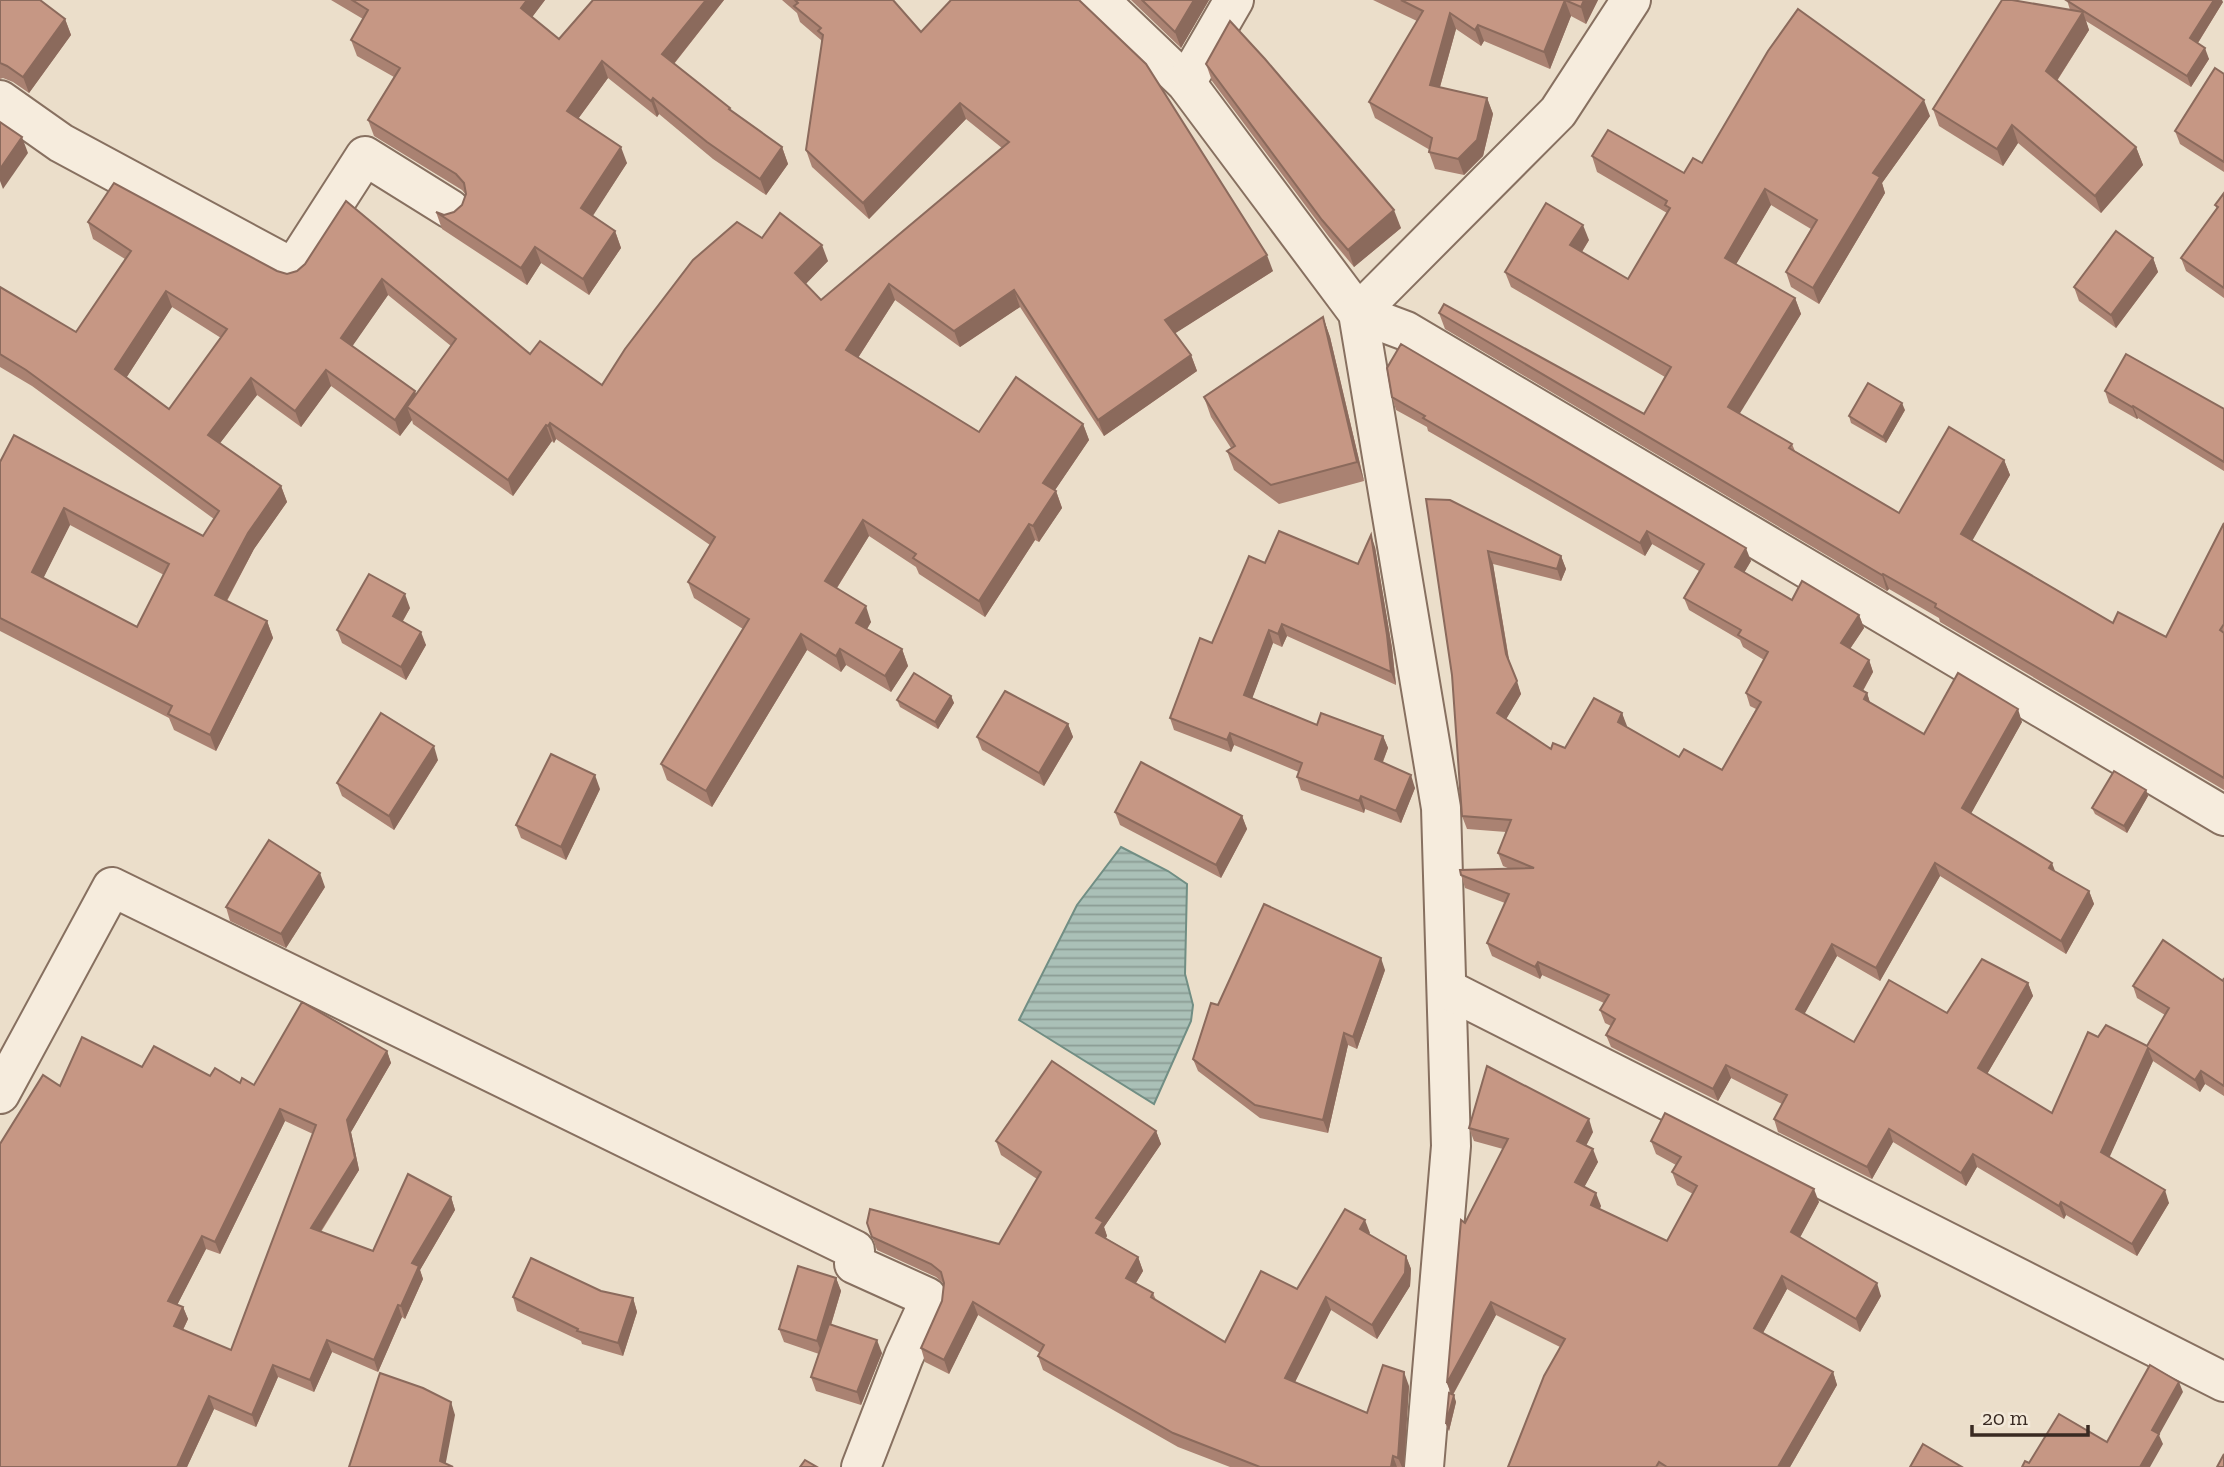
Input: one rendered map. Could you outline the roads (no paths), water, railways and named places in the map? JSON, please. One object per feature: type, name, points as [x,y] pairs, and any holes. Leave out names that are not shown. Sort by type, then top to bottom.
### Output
[{"type":"street","points":[[1099,0],[1186,83],[1358,313],[1441,808],[1451,1146],[1424,1467]]},
{"type":"street","points":[[1186,83],[1234,0]]},
{"type":"street","points":[[1358,313],[1558,112],[1631,0]]},
{"type":"street","points":[[0,100],[61,143],[293,268],[366,156],[450,209]]},
{"type":"street","points":[[1358,313],[1406,331],[2224,817]]},
{"type":"street","points":[[0,1094],[112,887],[855,1250],[854,1264],[927,1297],[927,1306],[904,1356],[861,1467]]},
{"type":"street","points":[[1447,989],[2224,1382]]}]
